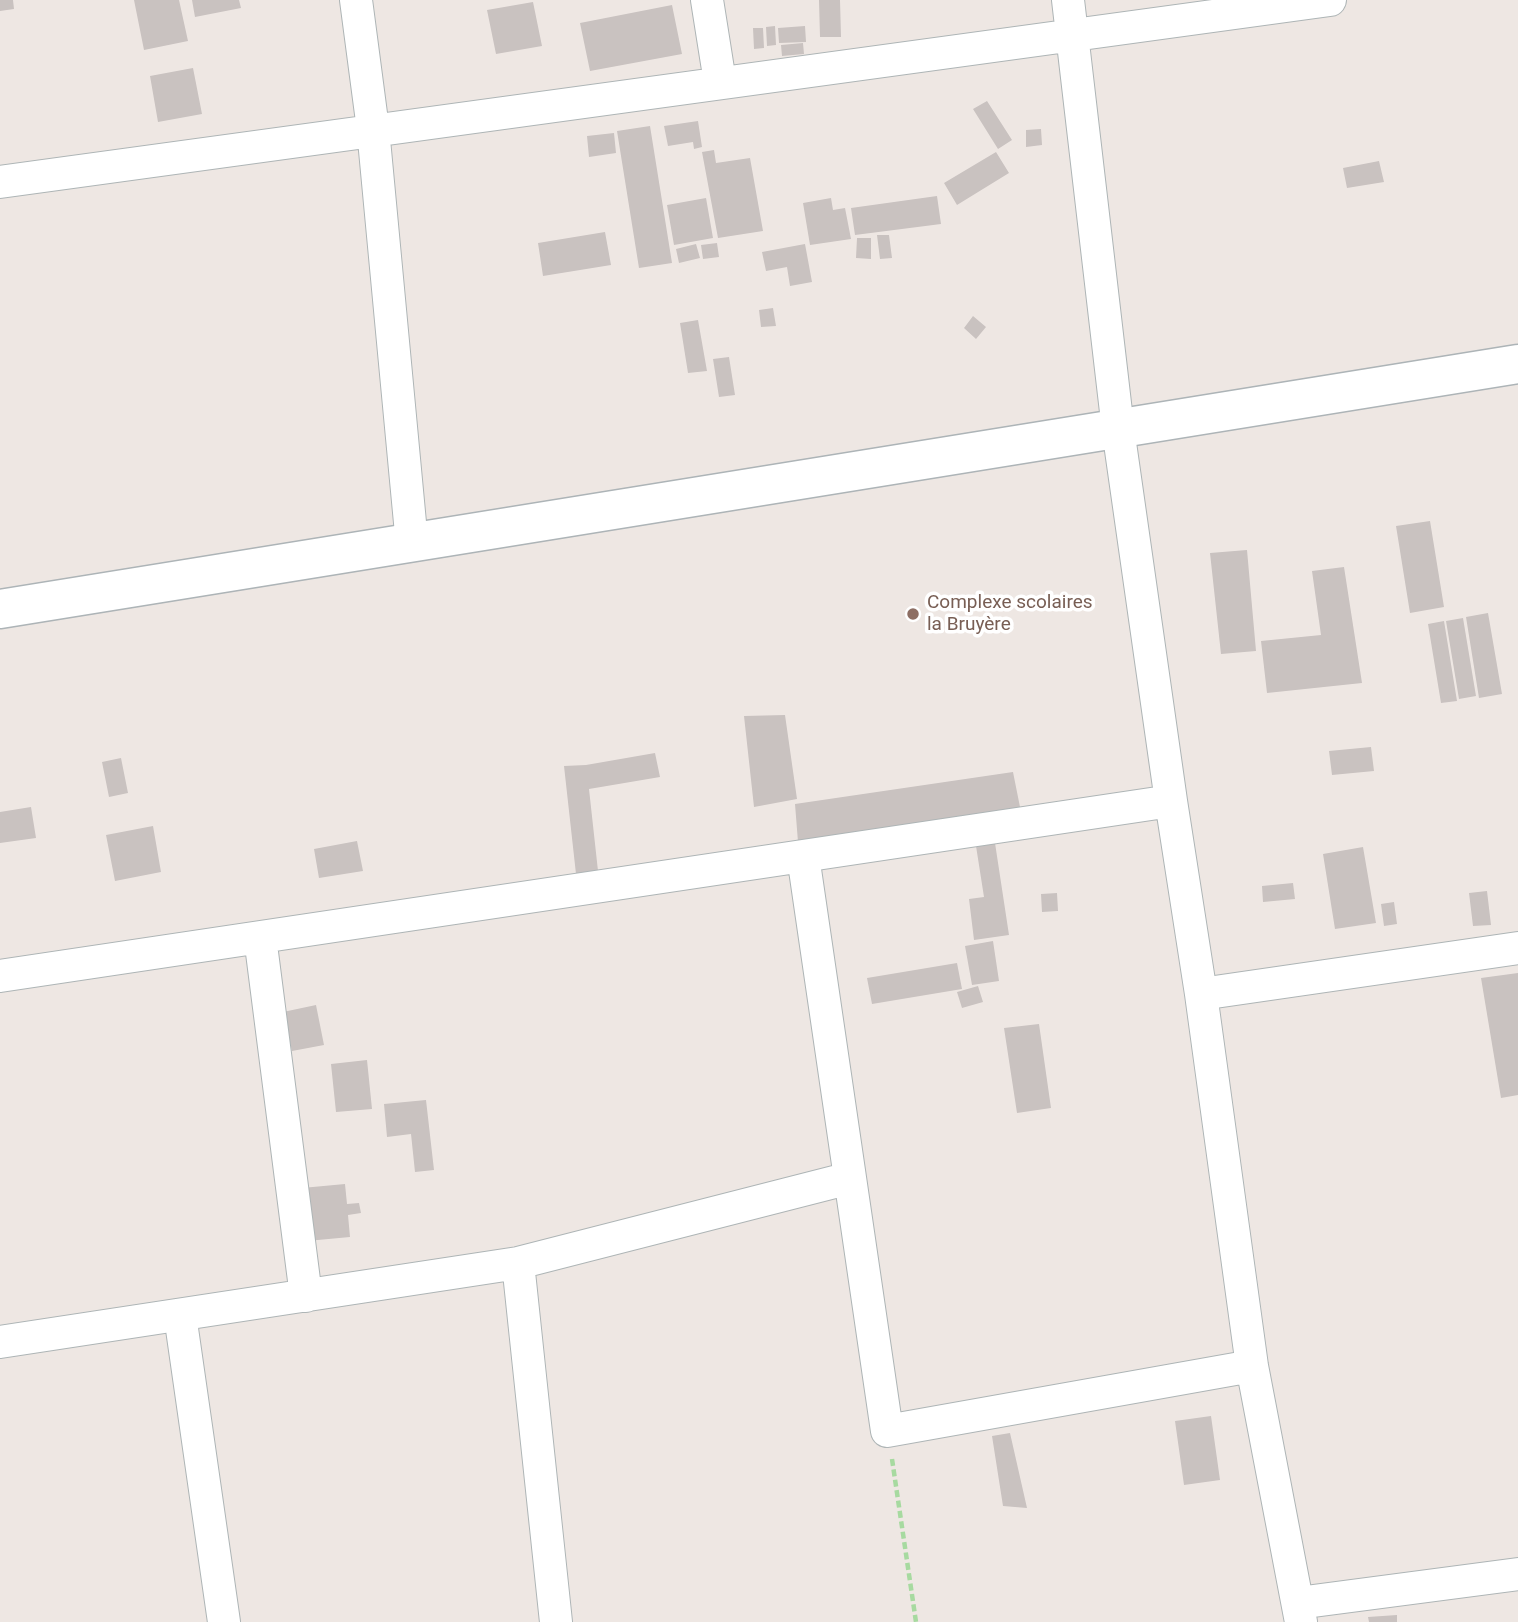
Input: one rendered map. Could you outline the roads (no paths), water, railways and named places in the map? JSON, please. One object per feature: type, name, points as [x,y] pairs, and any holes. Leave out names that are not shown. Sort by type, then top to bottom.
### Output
[{"type":"street","points":[[356,0],[373,130],[412,544]]},
{"type":"street","points":[[707,0],[720,82]]},
{"type":"street","points":[[1068,0],[1118,429],[1171,801],[1201,994],[1252,1366],[1299,1612],[1518,1574]]},
{"type":"street","points":[[0,182],[1330,0]]},
{"type":"street","points":[[0,609],[1518,365]]},
{"type":"street","points":[[0,976],[1171,801]]},
{"type":"street","points":[[803,856],[887,1431],[1252,1366]]},
{"type":"street","points":[[260,937],[306,1296]]},
{"type":"street","points":[[1201,994],[1518,948]]},
{"type":"street","points":[[0,1342],[518,1264],[850,1178]]},
{"type":"street","points":[[518,1264],[556,1622]]},
{"type":"street","points":[[180,1315],[224,1622]]},
{"type":"place","name":"Complexe scolaires la Bruyère","points":[[913,614]]}]
